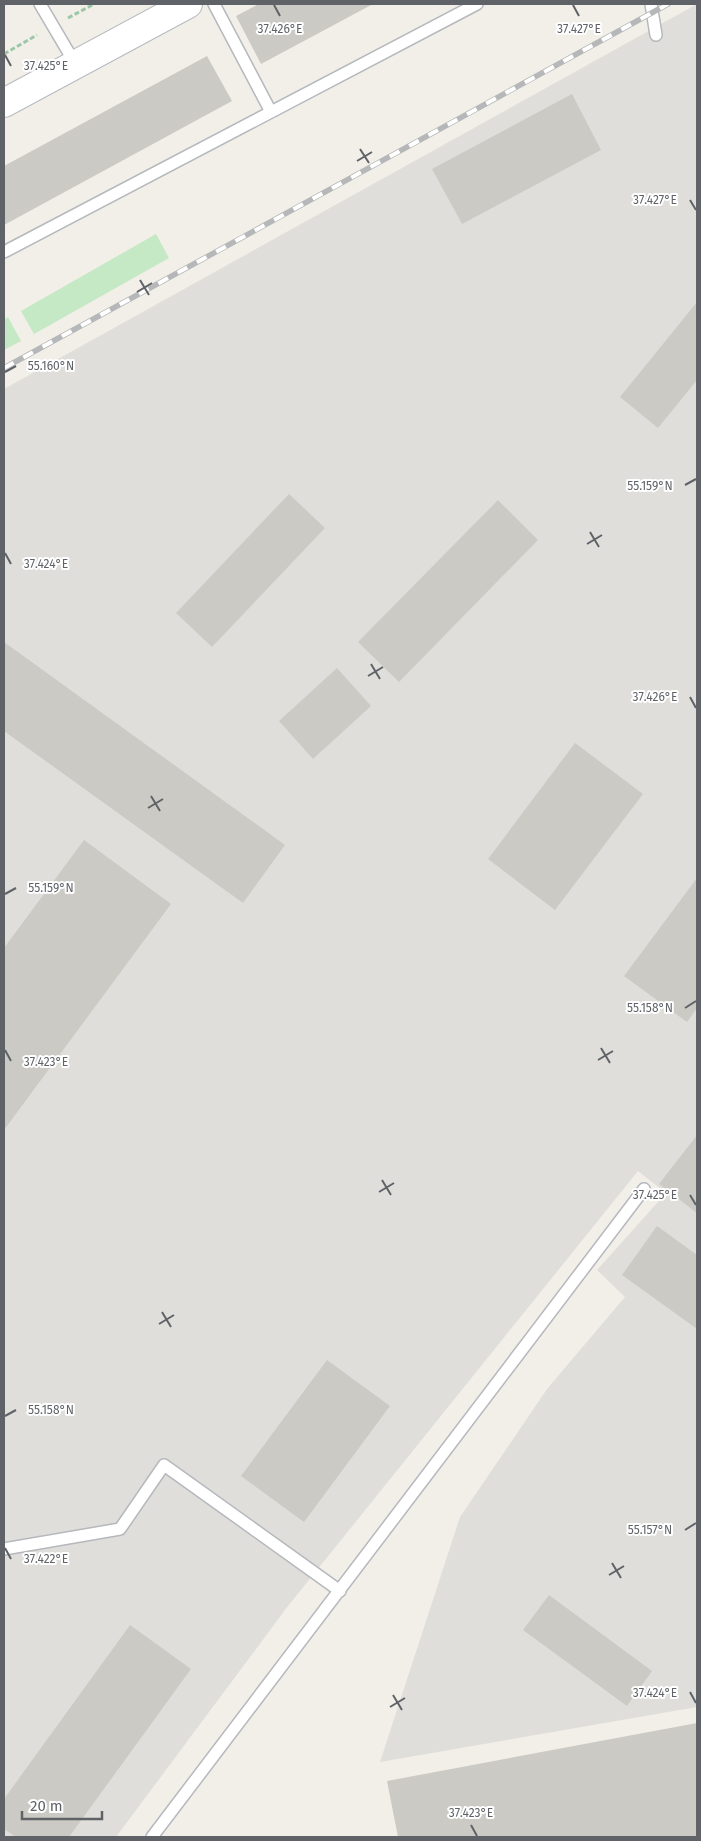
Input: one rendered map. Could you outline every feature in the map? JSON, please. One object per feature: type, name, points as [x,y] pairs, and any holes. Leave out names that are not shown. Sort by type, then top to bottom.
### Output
[{"type":"street","points":[[4,103],[188,4]]},
{"type":"lane","points":[[40,4],[76,65]]},
{"type":"lane","points":[[214,4],[272,112]]},
{"type":"lane","points":[[4,252],[477,4]]},
{"type":"lane","points":[[651,4],[656,35]]},
{"type":"lane","points":[[152,1837],[644,1189]]},
{"type":"lane","points":[[4,1549],[120,1529],[164,1465],[340,1591]]},
{"type":"shaded area","points":[[697,4],[697,1707],[380,1762],[460,1517],[547,1389],[625,1297],[597,1270],[666,1193],[638,1171],[288,1606],[116,1837],[4,1837],[4,389]]},
{"type":"green space","points":[[156,234],[169,258],[34,334],[21,311]]},
{"type":"green space","points":[[8,317],[21,341],[4,350],[4,320]]},
{"type":"building","points":[[259,4],[373,4],[261,64],[236,16]]},
{"type":"building","points":[[207,56],[232,101],[4,225],[4,166]]},
{"type":"building","points":[[572,94],[601,150],[462,224],[432,169]]},
{"type":"building","points":[[697,302],[697,380],[658,428],[620,397]]},
{"type":"building","points":[[289,494],[325,528],[212,647],[176,613]]},
{"type":"building","points":[[498,500],[538,540],[399,682],[358,642]]},
{"type":"building","points":[[4,642],[285,845],[243,903],[4,731]]},
{"type":"building","points":[[337,668],[371,706],[313,759],[279,721]]},
{"type":"building","points":[[575,743],[643,794],[555,910],[488,859]]},
{"type":"building","points":[[84,840],[171,904],[4,1130],[4,948]]},
{"type":"building","points":[[697,878],[697,1008],[687,1022],[624,976]]},
{"type":"building","points":[[697,1135],[697,1213],[659,1184]]},
{"type":"building","points":[[657,1226],[697,1255],[697,1329],[622,1275]]},
{"type":"building","points":[[327,1360],[390,1406],[304,1522],[241,1476]]},
{"type":"building","points":[[549,1595],[652,1671],[627,1706],[523,1630]]},
{"type":"building","points":[[130,1625],[191,1669],[69,1837],[16,1837],[4,1829],[4,1799]]},
{"type":"building","points":[[697,1723],[697,1837],[398,1837],[387,1781]]},
{"type":"railway","points":[[4,368],[668,4]]}]
